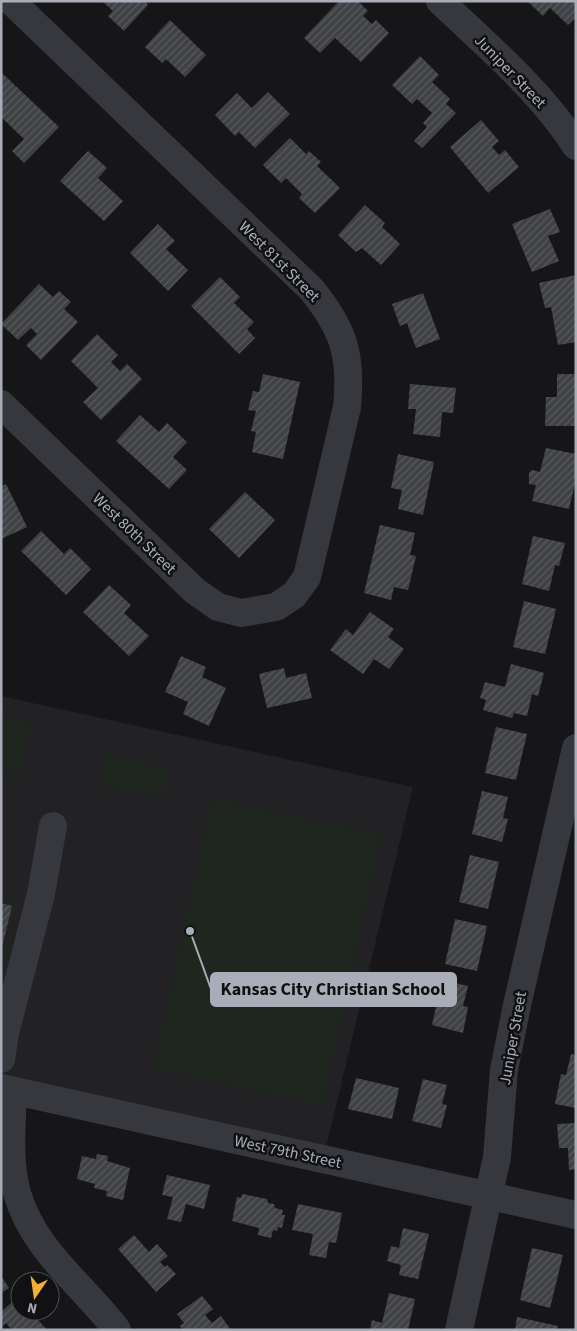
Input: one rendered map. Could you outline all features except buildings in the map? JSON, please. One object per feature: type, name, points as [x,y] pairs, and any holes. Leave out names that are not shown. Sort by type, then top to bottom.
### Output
[{"type":"street","name":"West 81st Street","points":[[10,1],[312,290],[334,322],[347,355],[350,379],[347,407],[307,577],[294,594],[288,598]]},
{"type":"street","name":"Juniper Street","points":[[440,1],[527,84],[563,126],[576,146]]},
{"type":"street","name":"West 80th Street","points":[[1,404],[195,591],[218,607],[241,613],[276,607],[288,598]]},
{"type":"street","name":"Juniper Street","points":[[458,1330],[497,1158],[504,1070],[576,748]]},
{"type":"street","points":[[3,1041],[41,894],[53,826]]},
{"type":"street","name":"West 79th Street","points":[[7,1089],[576,1215]]},
{"type":"street","points":[[7,1089],[16,1192],[27,1219],[46,1250],[117,1330]]},
{"type":"shaded area","points":[[1,696],[413,787],[326,1147],[1,1076]]},
{"type":"shaded area","points":[[1,716],[32,724],[19,774],[1,770]]},
{"type":"shaded area","points":[[106,754],[166,768],[170,777],[165,791],[156,797],[100,784],[100,772]]},
{"type":"shaded area","points":[[212,799],[381,835],[322,1105],[153,1068]]},
{"type":"place","name":"Kansas City Christian School","points":[[190,931]]}]
